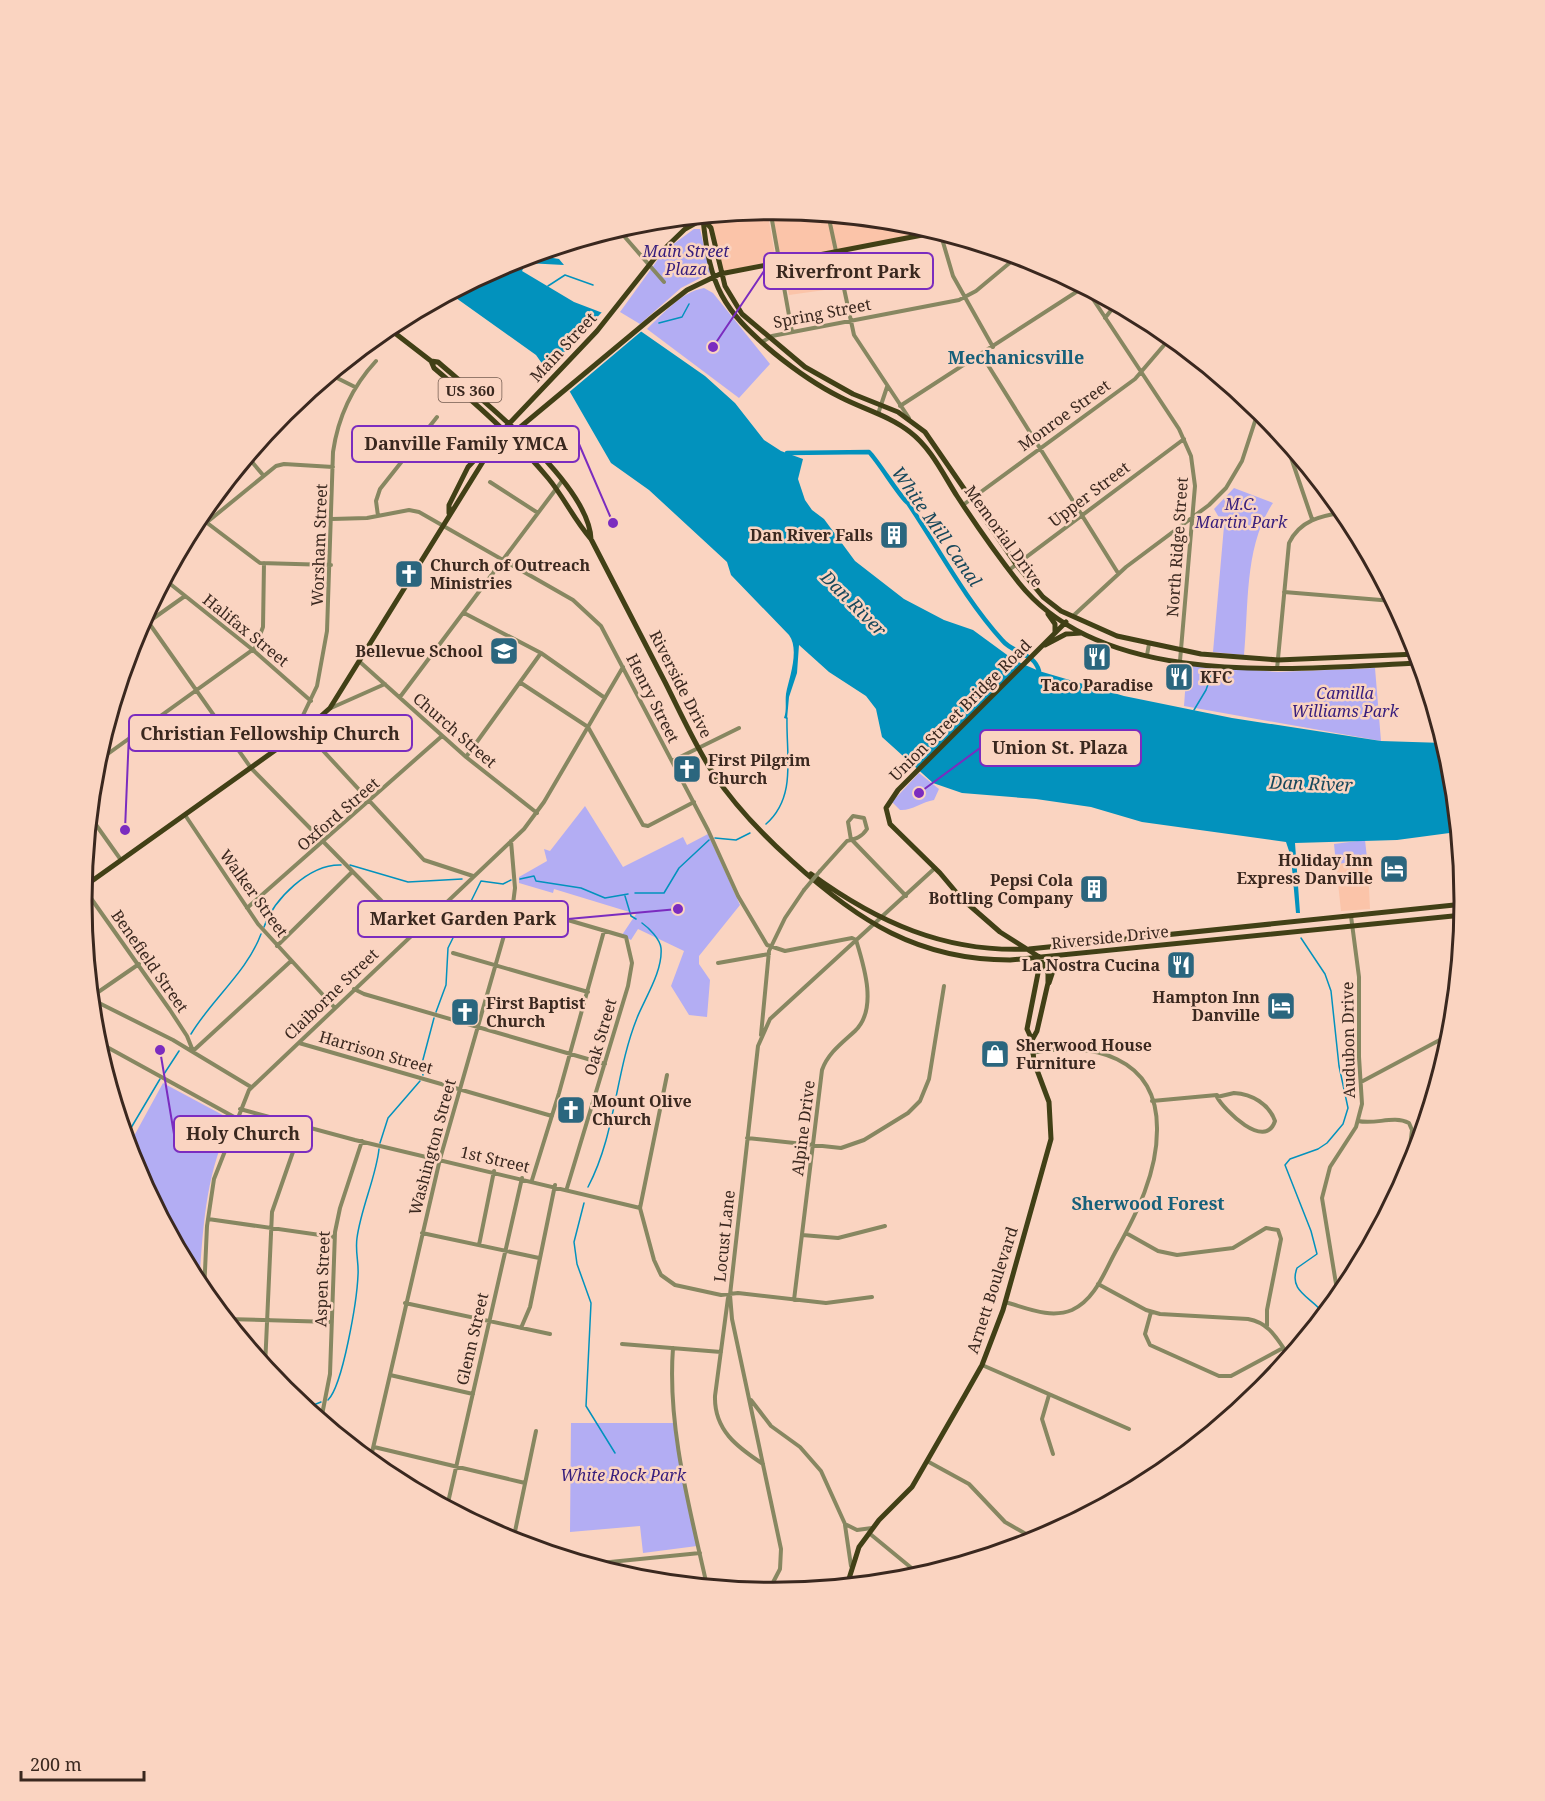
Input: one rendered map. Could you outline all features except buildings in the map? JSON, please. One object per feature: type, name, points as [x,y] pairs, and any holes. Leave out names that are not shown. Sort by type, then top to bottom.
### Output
[{"type":"main road","name":"Memorial Drive","points":[[703,223],[713,277],[733,316],[792,368],[822,388],[905,428],[918,439],[1009,570],[1044,608],[1084,634],[1114,647],[1147,655],[1180,661],[1277,670],[1410,663]]},
{"type":"main road","name":"Memorial Drive","points":[[707,223],[711,228],[720,274],[736,306],[767,337],[798,363],[829,382],[912,421],[931,440],[1016,564],[1048,602],[1072,616],[1117,636],[1181,651],[1278,660],[1407,654]]},
{"type":"main road","name":"Main Street","points":[[449,513],[449,505],[468,467],[622,302],[649,265],[674,238],[692,224]]},
{"type":"main road","points":[[92,880],[251,768],[330,708],[484,460],[530,418],[687,290],[720,274],[919,236]]},
{"type":"main road","name":"US 360","points":[[395,333],[431,361],[434,368],[509,436]]},
{"type":"main road","name":"US 360","points":[[431,361],[438,362],[515,431]]},
{"type":"main road","name":"Riverside Drive","points":[[515,431],[562,481],[581,511],[591,539]]},
{"type":"main road","name":"Riverside Drive","points":[[509,436],[556,489],[591,539],[699,748],[735,803],[833,899],[874,925],[904,939],[954,955],[997,960],[1041,958],[1453,916]]},
{"type":"main road","points":[[1044,608],[1053,620],[1055,633]]},
{"type":"main road","name":"Union Street Bridge Road","points":[[1041,958],[990,925],[961,898],[935,868],[890,824],[886,808],[898,790],[1072,616]]},
{"type":"main road","points":[[1043,647],[1066,634],[1084,634]]},
{"type":"main road","name":"Riverside Drive","points":[[788,857],[838,894],[881,919],[947,943],[994,950],[1029,949],[1454,905]]},
{"type":"main road","points":[[1036,985],[1047,987],[1058,956]]},
{"type":"main road","name":"Arnett Boulevard","points":[[1032,1040],[1029,1035],[1028,1021],[1041,958]]},
{"type":"main road","name":"Arnett Boulevard","points":[[849,1577],[851,1566],[870,1530],[905,1495],[982,1365],[1005,1302],[1051,1139],[1049,1102],[1032,1053],[1032,1040],[1037,1031],[1047,987],[1048,974],[1041,958]]},
{"type":"street","points":[[772,220],[792,332]]},
{"type":"street","points":[[829,222],[849,320],[858,342],[912,421]]},
{"type":"street","points":[[625,237],[664,282]]},
{"type":"street","points":[[942,241],[954,276],[993,347]]},
{"type":"street","name":"Spring Street","points":[[762,342],[767,337],[966,297],[1010,263]]},
{"type":"street","points":[[900,406],[1077,292]]},
{"type":"street","name":"North Ridge Street","points":[[1093,300],[1184,439],[1195,475],[1194,516],[1180,661]]},
{"type":"street","points":[[1105,318],[1111,310]]},
{"type":"street","name":"Monroe Street","points":[[963,505],[1142,373],[1165,344]]},
{"type":"street","points":[[981,354],[1118,573]]},
{"type":"street","name":"Worsham Street","points":[[294,734],[320,678],[328,626],[333,467],[338,427],[356,387],[376,362]]},
{"type":"street","points":[[336,377],[356,387]]},
{"type":"street","points":[[822,388],[829,382]]},
{"type":"street","points":[[878,414],[887,387]]},
{"type":"street","points":[[378,516],[375,501],[380,489],[437,417]]},
{"type":"street","points":[[1072,616],[1118,573],[1214,501],[1233,480],[1242,461],[1255,420]]},
{"type":"street","name":"Upper Street","points":[[1009,570],[1080,514],[1184,439]]},
{"type":"street","points":[[1292,459],[1312,519]]},
{"type":"street","points":[[252,461],[263,475]]},
{"type":"street","points":[[331,565],[264,564],[253,559],[206,522],[263,475],[284,464],[333,467]]},
{"type":"street","points":[[400,697],[562,481]]},
{"type":"street","points":[[490,482],[538,513]]},
{"type":"street","name":"Henry Street","points":[[332,519],[412,511],[442,525],[586,610],[607,635],[694,802],[740,900],[763,940],[771,947]]},
{"type":"street","points":[[1277,670],[1289,543],[1296,531],[1312,519],[1333,514]]},
{"type":"street","points":[[108,754],[253,650],[263,627],[264,564]]},
{"type":"street","name":"Halifax Street","points":[[170,584],[253,650],[311,701]]},
{"type":"street","points":[[1284,592],[1384,600]]},
{"type":"street","points":[[153,619],[185,596]]},
{"type":"street","points":[[464,613],[541,653],[605,698]]},
{"type":"street","points":[[150,625],[251,768],[413,933]]},
{"type":"street","points":[[1114,647],[1117,636]]},
{"type":"street","points":[[1147,655],[1149,644]]},
{"type":"street","points":[[466,757],[541,653]]},
{"type":"street","name":"Church Street","points":[[360,662],[466,757],[537,813]]},
{"type":"street","name":"Claiborne Street","points":[[205,1277],[208,1219],[216,1169],[240,1108],[251,1087],[537,813],[623,667]]},
{"type":"street","points":[[521,683],[588,727],[641,824],[648,826],[694,802]]},
{"type":"street","points":[[330,708],[385,684]]},
{"type":"street","points":[[303,728],[424,860],[473,876]]},
{"type":"street","points":[[672,761],[739,728]]},
{"type":"street","name":"Oxford Street","points":[[247,908],[370,802],[442,736]]},
{"type":"street","name":"Walker Street","points":[[185,815],[247,908],[277,946],[335,1008]]},
{"type":"street","points":[[761,1035],[771,947],[785,918],[804,890],[852,840],[867,830],[864,818],[853,816],[849,822],[852,840],[906,896]]},
{"type":"street","points":[[96,825],[121,860]]},
{"type":"street","name":"Washington Street","points":[[373,1452],[405,1303],[440,1159],[513,904],[515,888],[511,840]]},
{"type":"street","name":"Locust Lane","points":[[774,1582],[782,1556],[732,1319],[730,1295],[761,1035],[771,1019],[935,868]]},
{"type":"street","points":[[277,946],[352,872]]},
{"type":"street","name":"Benefield Street","points":[[92,899],[187,1036],[193,1051]]},
{"type":"street","points":[[513,904],[604,931],[532,1180]]},
{"type":"street","name":"Audubon Drive","points":[[1336,1284],[1324,1222],[1323,1191],[1330,1167],[1358,1120],[1362,1104],[1359,1057],[1359,977],[1351,916]]},
{"type":"street","points":[[1270,924],[1272,934]]},
{"type":"street","name":"Oak Street","points":[[567,1188],[630,980],[632,960],[627,938],[604,931]]},
{"type":"street","points":[[1143,937],[1145,947]]},
{"type":"street","points":[[771,947],[785,951],[852,938],[856,940]]},
{"type":"street","name":"Alpine Drive","points":[[794,1300],[824,1063],[860,1025],[867,1009],[856,940]]},
{"type":"street","points":[[453,953],[588,992]]},
{"type":"street","points":[[718,963],[769,954]]},
{"type":"street","points":[[193,1051],[291,961]]},
{"type":"street","points":[[98,993],[139,964]]},
{"type":"street","points":[[747,1138],[841,1148],[855,1144],[901,1119],[914,1108],[924,1093],[931,1071],[944,987]]},
{"type":"street","points":[[354,989],[605,1065]]},
{"type":"street","points":[[99,1002],[193,1051],[251,1087]]},
{"type":"street","points":[[1361,1082],[1438,1041]]},
{"type":"street","name":"Harrison Street","points":[[298,1042],[552,1116]]},
{"type":"street","points":[[108,1048],[236,1118]]},
{"type":"street","points":[[1005,1302],[1044,1313],[1059,1313],[1083,1303],[1098,1284],[1144,1195],[1155,1150],[1157,1120],[1152,1101],[1132,1069],[1114,1056],[1065,1049],[1032,1053]]},
{"type":"street","points":[[667,1075],[640,1208],[654,1260],[665,1279],[680,1287],[730,1295],[738,1293],[826,1303],[872,1297]]},
{"type":"street","points":[[1152,1101],[1234,1093],[1252,1096],[1272,1113],[1275,1123],[1271,1128],[1263,1131],[1247,1128],[1221,1103],[1217,1095]]},
{"type":"street","name":"1st Street","points":[[240,1108],[362,1142],[555,1185],[640,1208]]},
{"type":"street","points":[[1358,1120],[1371,1124],[1397,1119],[1409,1123],[1411,1134]]},
{"type":"street","points":[[266,1356],[271,1228],[275,1198],[302,1126]]},
{"type":"street","name":"Aspen Street","points":[[322,1412],[330,1374],[334,1237],[340,1208],[362,1142]]},
{"type":"street","points":[[479,1245],[494,1171]]},
{"type":"street","name":"Glenn Street","points":[[449,1499],[522,1178]]},
{"type":"street","points":[[521,1328],[530,1307],[555,1185]]},
{"type":"street","points":[[208,1219],[334,1237]]},
{"type":"street","points":[[802,1235],[838,1238],[885,1226]]},
{"type":"street","points":[[1126,1233],[1158,1251],[1177,1255],[1233,1248],[1266,1228],[1278,1230],[1281,1239],[1267,1310],[1267,1326]]},
{"type":"street","points":[[422,1233],[539,1258]]},
{"type":"street","points":[[1098,1284],[1151,1312],[1248,1319],[1267,1326],[1283,1348],[1231,1376],[1219,1376],[1150,1345],[1145,1334],[1151,1312]]},
{"type":"street","points":[[730,1295],[715,1396],[717,1418],[733,1442],[763,1464]]},
{"type":"street","points":[[405,1303],[489,1323],[550,1334]]},
{"type":"street","points":[[235,1319],[332,1322]]},
{"type":"street","points":[[622,1344],[721,1352]]},
{"type":"street","points":[[674,1348],[672,1400],[705,1578]]},
{"type":"street","points":[[982,1365],[1129,1430]]},
{"type":"street","points":[[390,1375],[473,1394]]},
{"type":"street","points":[[1049,1395],[1042,1419],[1053,1454]]},
{"type":"street","points":[[749,1397],[771,1426],[800,1447],[821,1471],[845,1524],[851,1566]]},
{"type":"street","points":[[515,1531],[536,1431]]},
{"type":"street","points":[[374,1447],[525,1483]]},
{"type":"street","points":[[927,1461],[969,1484],[1005,1522],[1024,1533]]},
{"type":"street","points":[[845,1524],[857,1530],[870,1530],[911,1567]]},
{"type":"street","points":[[612,1562],[700,1553]]},
{"type":"shaded area","points":[[769,220],[776,260],[722,272],[708,223]]},
{"type":"shaded area","points":[[772,220],[861,225],[918,236],[779,263]]},
{"type":"shaded area","points":[[833,258],[839,288],[789,295],[783,267]]},
{"type":"shaded area","points":[[1362,861],[1363,867],[1368,867],[1370,909],[1341,911],[1336,864]]},
{"type":"green space","name":"Main Street Plaza","points":[[694,229],[700,229],[710,273],[681,288],[640,324],[620,312],[664,251]]},
{"type":"green space","points":[[704,288],[713,293],[770,364],[739,398],[647,329],[680,299]]},
{"type":"green space","name":"M.C. Martin Park","points":[[1234,488],[1273,503],[1257,538],[1252,557],[1244,655],[1213,652],[1224,526],[1214,509]]},
{"type":"green space","name":"Camilla Williams Park","points":[[1187,665],[1278,672],[1375,668],[1381,741],[1184,706]]},
{"type":"green space","points":[[919,773],[939,789],[934,800],[900,810],[892,802]]},
{"type":"green space","points":[[585,806],[623,867],[683,837],[687,845],[708,834],[740,905],[699,956],[699,964],[710,980],[707,1017],[689,1015],[671,986],[684,951],[638,929],[631,940],[622,935],[636,914],[554,889],[553,893],[519,883],[519,877],[547,861],[544,849],[550,851]]},
{"type":"green space","points":[[1365,840],[1368,867],[1363,867],[1362,861],[1336,864],[1334,844]]},
{"type":"green space","points":[[163,1083],[232,1120],[216,1160],[211,1181],[204,1223],[200,1270],[162,1202],[134,1136]]},
{"type":"green space","name":"White Rock Park","points":[[571,1423],[675,1423],[697,1546],[643,1553],[640,1526],[570,1532]]},
{"type":"water","name":"Dan River","points":[[550,257],[559,259],[564,265],[533,263]]},
{"type":"water","name":"Dan River","points":[[524,267],[522,271],[574,302],[629,323],[705,376],[735,403],[764,440],[781,451],[803,459],[798,479],[805,500],[812,510],[824,519],[855,561],[904,599],[944,620],[973,630],[1014,660],[1039,671],[1124,696],[1232,718],[1381,741],[1434,743],[1450,833],[1397,840],[1295,843],[1300,913],[1296,913],[1291,857],[1286,842],[1142,822],[1091,807],[1036,799],[962,793],[933,783],[882,737],[876,709],[866,696],[829,672],[799,645],[797,673],[789,697],[787,719],[784,718],[786,694],[794,656],[794,648],[789,635],[731,575],[727,562],[649,490],[611,463],[570,392],[555,382],[536,355],[456,298]]},
{"type":"pier","points":[[603,311],[630,320],[643,330],[567,394],[553,385],[544,374]]},
{"type":"waterway","points":[[548,286],[565,275],[593,285]]},
{"type":"waterway","points":[[659,323],[682,317],[689,304]]},
{"type":"waterway","name":"White Mill Canal","points":[[787,453],[869,452],[908,503],[964,591],[989,624],[1007,645],[1033,660],[1039,671]]},
{"type":"waterway","points":[[1194,710],[1206,690],[1213,670]]},
{"type":"waterway","points":[[766,824],[776,813],[786,788],[788,775],[787,718]]},
{"type":"waterway","points":[[715,838],[736,840],[750,833]]},
{"type":"waterway","points":[[635,893],[664,893],[679,868],[709,840]]},
{"type":"waterway","points":[[264,927],[276,905],[294,885],[317,870],[341,865]]},
{"type":"waterway","points":[[350,865],[408,882],[462,879]]},
{"type":"waterway","points":[[520,879],[534,876],[536,881],[581,888],[605,898],[628,894]]},
{"type":"waterway","points":[[436,1012],[446,985],[448,948],[481,881],[503,884],[511,880]]},
{"type":"waterway","points":[[625,896],[631,916],[636,919]]},
{"type":"waterway","points":[[588,1187],[610,1125],[630,1039],[653,984],[661,957],[659,941],[642,923]]},
{"type":"waterway","points":[[191,1034],[247,961],[261,934]]},
{"type":"waterway","points":[[1301,938],[1325,974],[1331,991],[1339,1066],[1348,1108],[1343,1124],[1327,1143],[1318,1149],[1290,1159],[1285,1165],[1311,1231],[1317,1254],[1297,1268],[1296,1283],[1298,1289],[1318,1307]]},
{"type":"waterway","points":[[423,1075],[421,1067],[434,1018]]},
{"type":"waterway","points":[[164,1074],[179,1051]]},
{"type":"waterway","points":[[131,1128],[160,1079]]},
{"type":"waterway","points":[[380,1143],[388,1118],[420,1081]]},
{"type":"waterway","points":[[328,1400],[339,1378],[352,1322],[357,1287],[357,1238],[379,1149]]},
{"type":"waterway","points":[[584,1203],[574,1242],[577,1264],[591,1303],[586,1406],[615,1453]]},
{"type":"waterway","points":[[314,1405],[321,1402]]},
{"type":"place","name":"Riverfront Park","points":[[713,347]]},
{"type":"place","name":"Danville Family YMCA","points":[[613,523]]},
{"type":"place","name":"Dan River Falls","points":[[894,535]]},
{"type":"place","name":"Church of Outreach Ministries","points":[[409,574]]},
{"type":"place","name":"Bellevue School","points":[[504,651]]},
{"type":"place","name":"Taco Paradise","points":[[1097,657]]},
{"type":"place","name":"KFC","points":[[1179,677]]},
{"type":"place","name":"First Pilgrim Church","points":[[687,769]]},
{"type":"place","name":"Union St. Plaza","points":[[919,793]]},
{"type":"place","name":"Christian Fellowship Church","points":[[125,830]]},
{"type":"place","name":"Holiday Inn Express Danville","points":[[1394,869]]},
{"type":"place","name":"Pepsi Cola Bottling Company","points":[[1094,889]]},
{"type":"place","name":"Market Garden Park","points":[[678,909]]},
{"type":"place","name":"La Nostra Cucina","points":[[1181,965]]},
{"type":"place","name":"Hampton Inn Danville","points":[[1281,1006]]},
{"type":"place","name":"First Baptist Church","points":[[465,1012]]},
{"type":"place","name":"Holy Church","points":[[160,1050]]},
{"type":"place","name":"Sherwood House Furniture","points":[[995,1054]]},
{"type":"place","name":"Mount Olive Church","points":[[571,1110]]},
{"type":"district","name":"Mechanicsville","points":[[1016,357]]},
{"type":"district","name":"Sherwood Forest","points":[[1148,1203]]}]
